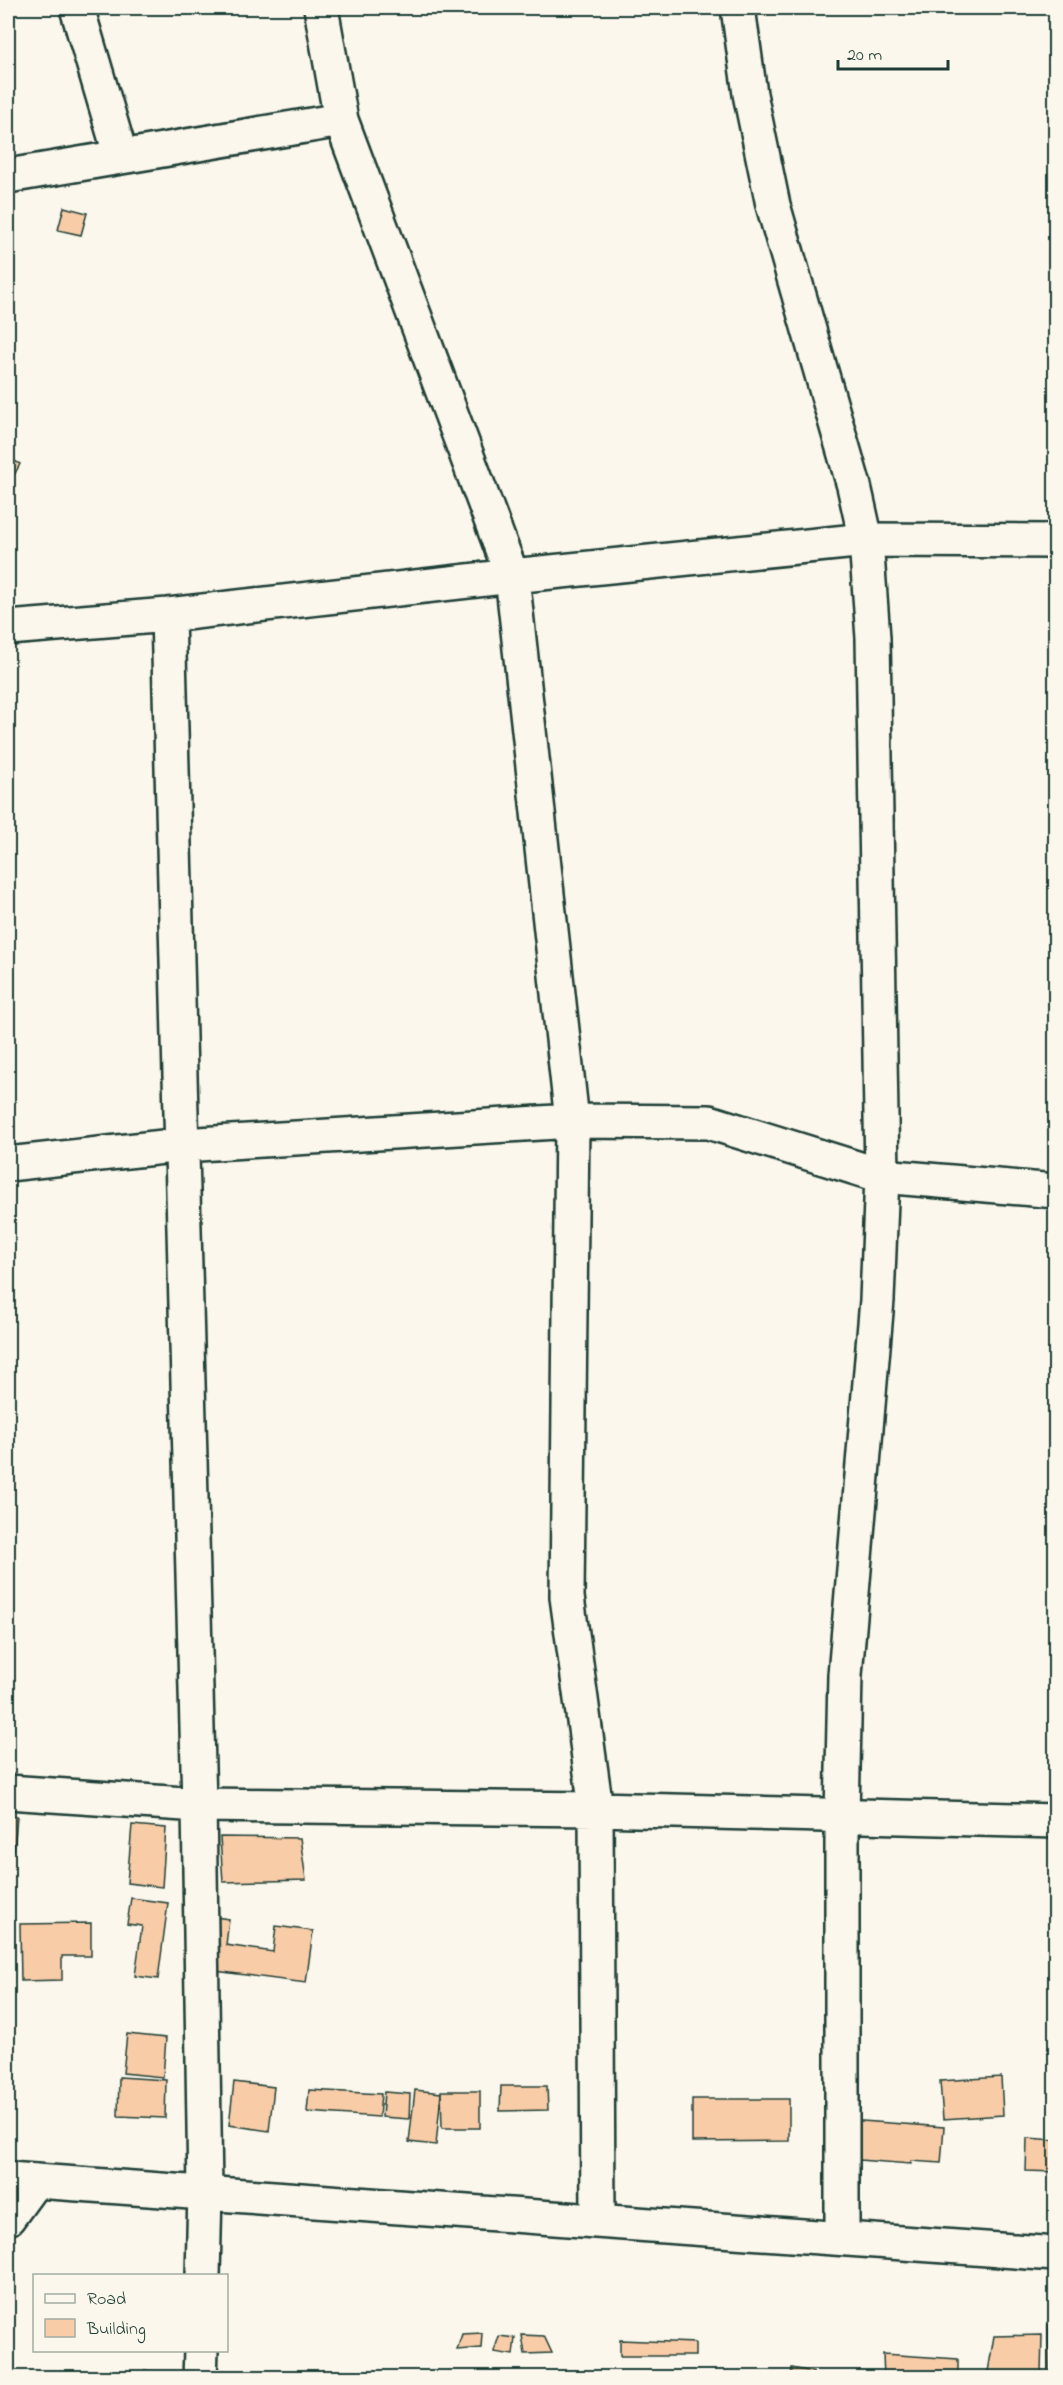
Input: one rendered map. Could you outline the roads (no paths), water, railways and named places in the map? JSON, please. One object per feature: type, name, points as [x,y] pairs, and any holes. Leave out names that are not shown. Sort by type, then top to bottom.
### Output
[{"type":"main road","points":[[77,8],[121,157]]},
{"type":"main road","points":[[321,8],[341,120],[512,576],[572,1121],[567,1597],[596,1809],[598,2220]]},
{"type":"main road","points":[[738,8],[750,94],[773,206],[854,486],[866,540],[873,638],[882,1176],[877,1300],[845,1675],[842,1815],[842,2238]]},
{"type":"main road","points":[[8,176],[341,120]]},
{"type":"main road","points":[[8,628],[168,615],[512,576],[866,540],[1056,541]]},
{"type":"main road","points":[[168,615],[199,1805],[205,2191],[203,2274]]},
{"type":"main road","points":[[8,1164],[182,1144],[572,1121],[709,1122],[882,1176],[1056,1191]]},
{"type":"main road","points":[[8,1792],[199,1805],[596,1809],[1056,1821]]},
{"type":"main road","points":[[8,2218],[21,2180],[205,2191],[1056,2254]]},
{"type":"main road","points":[[200,2378],[201,2352]]}]
